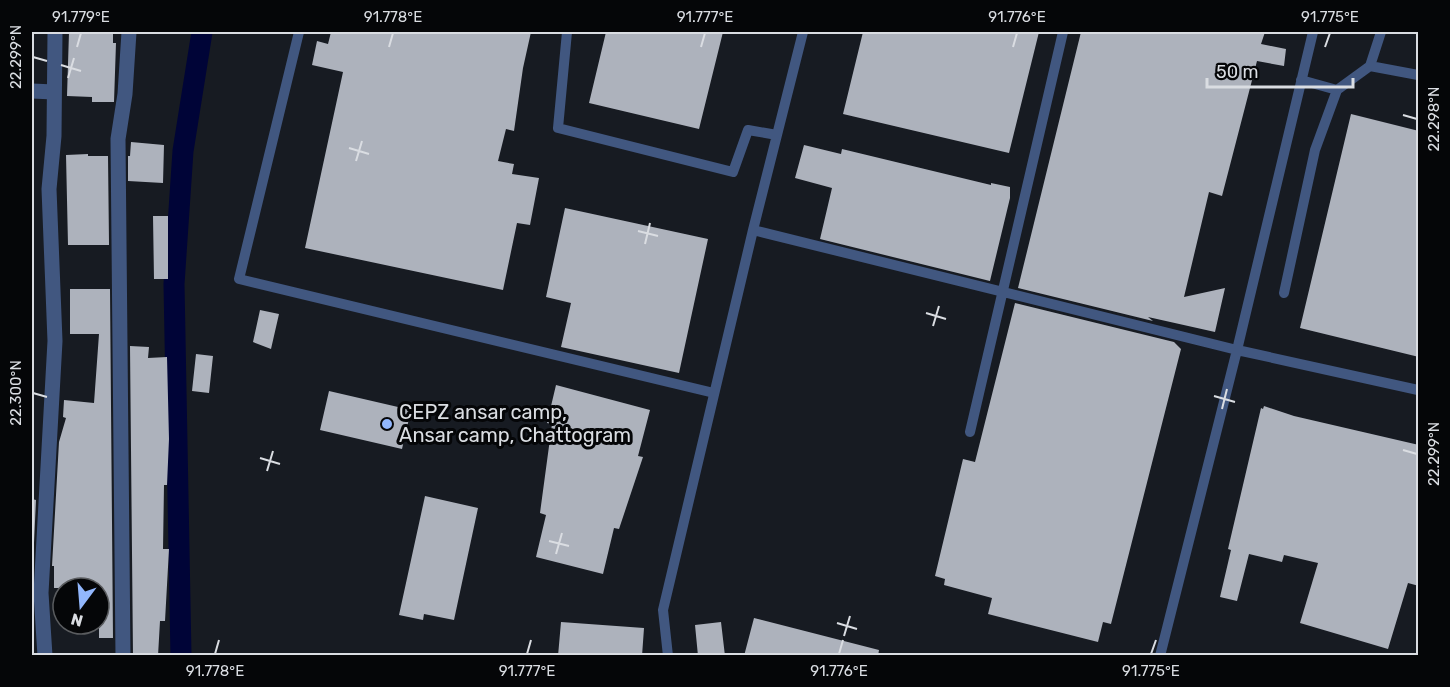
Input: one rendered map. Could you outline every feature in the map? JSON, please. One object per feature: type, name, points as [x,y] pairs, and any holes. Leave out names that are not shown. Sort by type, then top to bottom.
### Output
[{"type":"street","points":[[45,656],[41,593],[55,341],[49,189],[54,136],[55,32]]},
{"type":"street","points":[[123,656],[118,139],[125,94],[129,32]]},
{"type":"street","points":[[32,91],[54,92]]},
{"type":"lane","points":[[299,32],[239,279],[714,393]]},
{"type":"lane","points":[[567,32],[558,128],[733,172],[748,130],[777,135]]},
{"type":"lane","points":[[668,656],[663,610],[753,230],[803,32]]},
{"type":"lane","points":[[970,432],[1062,32]]},
{"type":"lane","points":[[1160,656],[1237,350],[1313,32]]},
{"type":"lane","points":[[1284,293],[1315,150],[1337,90],[1370,66],[1381,32]]},
{"type":"lane","points":[[1370,66],[1419,75]]},
{"type":"lane","points":[[1301,80],[1337,90]]},
{"type":"lane","points":[[753,230],[1237,350],[1419,390]]},
{"type":"building","points":[[69,32],[113,32],[113,43],[116,43],[114,102],[92,102],[92,97],[67,96]]},
{"type":"building","points":[[331,32],[531,32],[514,131],[506,129],[498,161],[514,164],[512,174],[539,178],[530,225],[517,223],[503,290],[305,248],[343,72],[312,65],[317,41],[328,44]]},
{"type":"building","points":[[606,32],[723,32],[699,129],[589,103]]},
{"type":"building","points":[[863,32],[1039,32],[1009,153],[843,114]]},
{"type":"building","points":[[1081,32],[1265,32],[1261,44],[1286,49],[1284,66],[1257,61],[1222,196],[1209,192],[1184,297],[1225,288],[1215,332],[1148,317],[1153,321],[1018,288]]},
{"type":"building","points":[[1351,114],[1419,131],[1419,357],[1300,328]]},
{"type":"building","points":[[131,142],[164,145],[163,183],[128,181],[128,156],[130,156]]},
{"type":"building","points":[[804,145],[841,154],[842,149],[991,185],[991,183],[1010,187],[1010,198],[990,281],[820,239],[832,188],[795,178]]},
{"type":"building","points":[[88,154],[88,156],[108,156],[109,245],[68,245],[66,155]]},
{"type":"building","points":[[565,208],[708,239],[679,373],[561,347],[571,303],[546,297]]},
{"type":"building","points":[[153,216],[168,216],[168,279],[154,279]]},
{"type":"building","points":[[70,289],[110,289],[113,638],[99,638],[99,636],[111,636],[111,576],[54,576],[54,566],[52,566],[59,442],[66,418],[63,417],[64,400],[94,403],[99,334],[70,334]]},
{"type":"building","points":[[1015,303],[1174,342],[1181,349],[1111,624],[1103,622],[1098,642],[988,614],[992,598],[944,585],[945,579],[935,576],[963,459],[975,462]]},
{"type":"building","points":[[260,310],[279,314],[271,349],[253,342]]},
{"type":"building","points":[[130,346],[149,347],[148,358],[167,357],[169,439],[167,485],[164,485],[163,549],[169,549],[165,621],[160,621],[158,656],[133,656]]},
{"type":"building","points":[[196,354],[213,356],[209,393],[192,391]]},
{"type":"building","points":[[556,385],[650,410],[638,456],[643,457],[619,529],[614,528],[603,574],[536,557],[546,515],[540,513],[552,424],[547,423]]},
{"type":"building","points":[[329,391],[411,410],[402,449],[320,430]]},
{"type":"building","points":[[1264,406],[1294,416],[1419,445],[1419,586],[1408,583],[1388,649],[1300,623],[1318,563],[1284,555],[1282,562],[1249,554],[1237,601],[1220,597],[1231,550],[1228,549],[1261,408],[1263,409]]},
{"type":"building","points":[[425,496],[478,508],[454,620],[424,614],[423,620],[399,615]]},
{"type":"building","points":[[32,499],[36,500],[33,564],[32,564]]},
{"type":"building","points":[[754,618],[879,650],[878,656],[744,656]]},
{"type":"building","points":[[561,622],[644,628],[642,656],[558,656]]},
{"type":"building","points":[[721,622],[725,656],[698,656],[695,625]]},
{"type":"waterway","points":[[181,656],[174,284],[183,151],[202,32]]},
{"type":"place","name":"CEPZ ansar camp, Ansar camp, Chattogram","points":[[387,424]]}]
